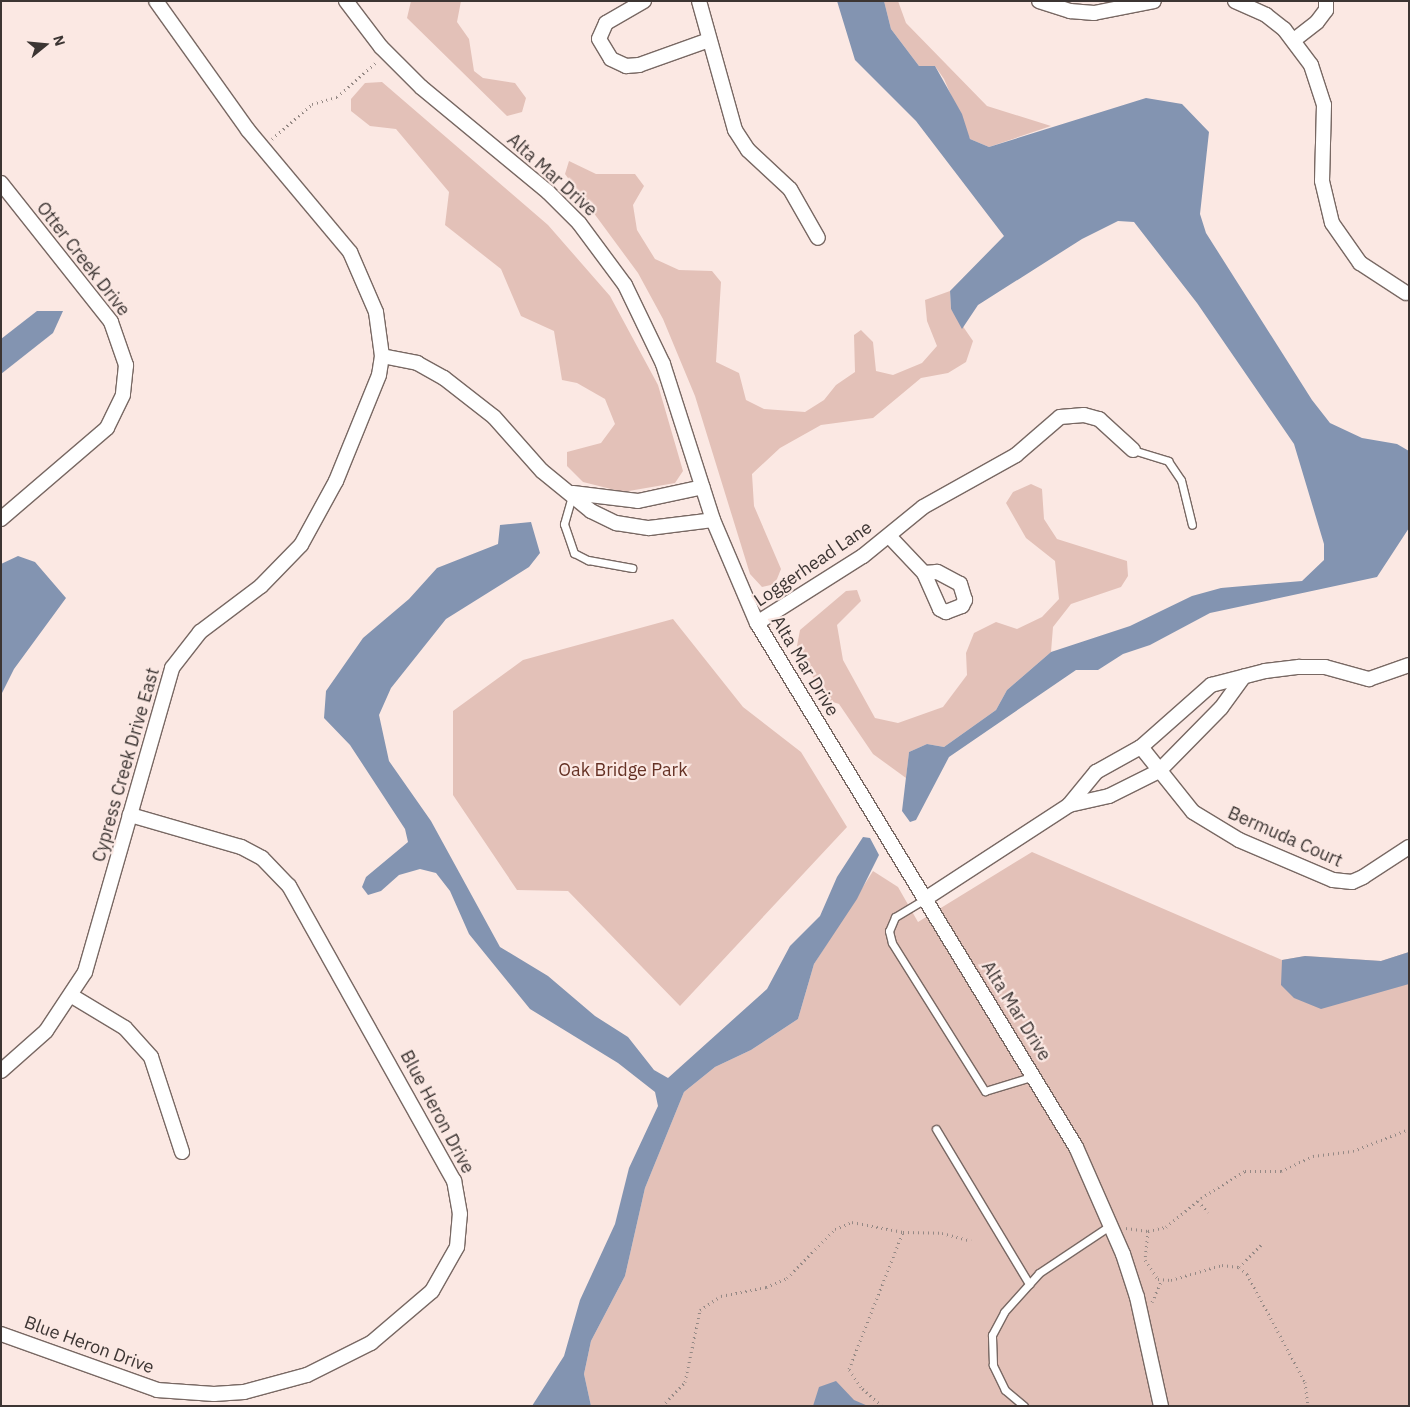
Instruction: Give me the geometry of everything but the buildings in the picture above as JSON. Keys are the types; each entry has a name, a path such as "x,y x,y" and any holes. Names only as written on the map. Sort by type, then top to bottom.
{"street":[{"name":"Cypress Creek Drive East","path":"1,1071 46,1031 72,996 96,943 172,668 200,632 261,586 301,545 336,481 379,375 382,356 376,312 350,252 316,206 263,148 156,1"},
{"path":"644,1 606,23 598,38 611,59 626,66 639,65 709,40"},
{"path":"699,1 740,140 790,189 818,238"},
{"path":"1039,1 1070,11 1094,13 1154,1"},
{"path":"1235,1 1266,15 1294,40 1312,65 1324,105 1322,181 1332,223 1360,263 1406,293"},
{"path":"1294,40 1316,22 1326,10 1326,1"},
{"name":"Alta Mar Drive","path":"352,3 387,52 420,87 548,192 600,248 624,285 663,364 714,520 757,623 1076,1147 1113,1230 1137,1297 1161,1406"},
{"name":"Otter Creek Drive","path":"1,183 111,322 126,366 123,395 108,428 1,519"},
{"path":"382,356 417,363 444,378 494,416 542,471 573,493 638,501 703,487"},
{"name":"Loggerhead Lane","path":"757,623 888,536 923,507 1016,455 1060,417 1084,415 1099,419 1133,450"},
{"path":"573,493 577,502 616,523 649,528 714,520"},
{"name":"Loggerhead Lane","path":"888,536 924,573"},
{"path":"925,900 1069,805 1096,772 1141,747 1211,685 1265,671 1324,667 1369,679 1409,665"},
{"path":"1069,805 1109,796 1159,772 1221,708 1244,676"},
{"name":"Bermuda Court","path":"1141,747 1183,804 1215,828 1333,880 1352,882 1409,847"},
{"name":"Blue Heron Drive","path":"1,1334 157,1390 205,1394 244,1392 307,1375 371,1343 427,1296 457,1248 460,1214 454,1182 289,886 262,858 241,847 130,815"},
{"path":"72,996 125,1028 151,1057 182,1152"}],"lane":[{"path":"1133,450 1168,461 1181,480 1192,525"},
{"path":"573,493 564,524 574,553 588,560 632,568"},
{"path":"925,900 895,917 889,931 892,943 985,1091 1034,1076"},
{"path":"936,1129 1029,1284"},
{"path":"1024,1406 1005,1390 993,1365 992,1335 1004,1312 1029,1284 1074,1246 1113,1230"}],"path":[{"path":"263,148 312,104 337,96 387,52"},
{"path":"1113,1230 1134,1226 1148,1231 1166,1227 1198,1200 1245,1171 1281,1171 1313,1156 1353,1151 1409,1129"},
{"path":"1198,1200 1208,1212"},
{"path":"662,1406 686,1382 700,1310 721,1296 766,1287 787,1278 834,1229 852,1222 903,1232 942,1233 971,1241"},
{"path":"1148,1231 1145,1260 1158,1279 1171,1280 1222,1264 1239,1267 1256,1287 1305,1382 1308,1406"},
{"path":"882,1406 861,1387 849,1369 903,1232"},
{"path":"1239,1267 1262,1244"}],"green space":[{"path":"411,1 461,1 457,22 469,39 474,71 483,78 515,83 526,98 522,112 507,116 407,18"},
{"path":"884,1 898,1 906,23 987,106 1051,126 989,147 970,139 944,79 935,66 919,66 891,29"},
{"path":"382,82 548,225 610,296 658,385 683,471 675,483 623,492 583,482 567,466 567,452 601,443 615,424 605,399 577,383 562,380 554,331 521,316 501,269 445,225 449,192 396,129 370,126 351,111 351,99 365,83"},
{"path":"569,161 596,174 635,174 644,186 633,205 637,230 655,259 679,270 712,271 721,282 716,362 739,373 746,400 764,409 805,412 824,400 836,385 855,372 854,335 861,330 873,342 876,371 893,375 922,363 937,346 927,321 925,300 950,291 951,309 973,341 966,362 948,373 921,378 873,418 821,425 780,448 752,474 754,506 781,569 775,584 762,587 750,574 695,396 663,319 638,273 565,174"},
{"path":"1031,484 1042,489 1044,519 1057,539 1127,561 1128,576 1121,587 1071,604 1053,627 1051,652 1007,690 996,710 944,747 927,744 909,752 906,778 873,754 839,704 824,699 797,646 800,630 846,591 857,590 861,601 837,625 843,660 875,718 898,723 943,707 967,675 966,653 974,633 996,622 1017,629 1042,617 1059,599 1055,561 1026,538 1006,503 1013,492"},
{"name":"Oak Bridge Park","path":"673,619 743,707 801,752 847,827 680,1006 568,891 517,890 453,795 453,711 523,660"},
{"path":"1032,852 1282,960 1305,956 1381,961 1409,952 1409,1406 591,1406 584,1374 591,1341 625,1276 645,1188 684,1092 715,1067 751,1050 798,1019 814,964 873,871 898,887 918,922"}],"water":[{"path":"837,1 884,1 891,29 919,66 935,66 962,114 970,139 989,147 1146,98 1182,104 1209,132 1200,214 1206,233 1312,400 1330,423 1362,438 1397,444 1409,451 1409,528 1377,577 1210,613 1150,645 1123,654 1098,670 1076,670 949,757 916,820 910,822 902,811 909,752 927,744 944,747 996,710 1007,690 1051,652 1130,626 1192,596 1221,588 1302,581 1324,560 1324,544 1294,444 1197,303 1134,222 1118,221 1082,239 978,305 962,329 951,309 950,291 1004,236 916,121 855,60"},
{"path":"37,311 63,311 53,333 1,374 1,339"},
{"path":"531,522 540,553 529,567 446,619 391,688 379,715 389,761 431,821 500,947 548,976 595,1016 628,1037 654,1070 668,1078 767,989 790,946 820,916 837,877 863,837 870,838 879,855 857,899 814,964 798,1019 751,1050 715,1067 684,1092 645,1188 625,1276 591,1341 584,1374 591,1406 532,1406 564,1356 580,1300 615,1224 629,1168 658,1106 655,1092 618,1063 530,1009 469,934 450,891 436,873 420,869 399,875 381,891 368,895 362,887 366,877 408,842 405,829 350,745 324,718 326,691 363,638 409,599 437,568 498,544 500,525"},
{"path":"18,556 35,562 66,598 14,669 1,695 1,564"},
{"path":"1409,952 1409,984 1321,1009 1294,998 1281,985 1282,960 1305,956 1381,961"},
{"path":"836,1381 854,1400 868,1406 813,1406 819,1387"}]}
